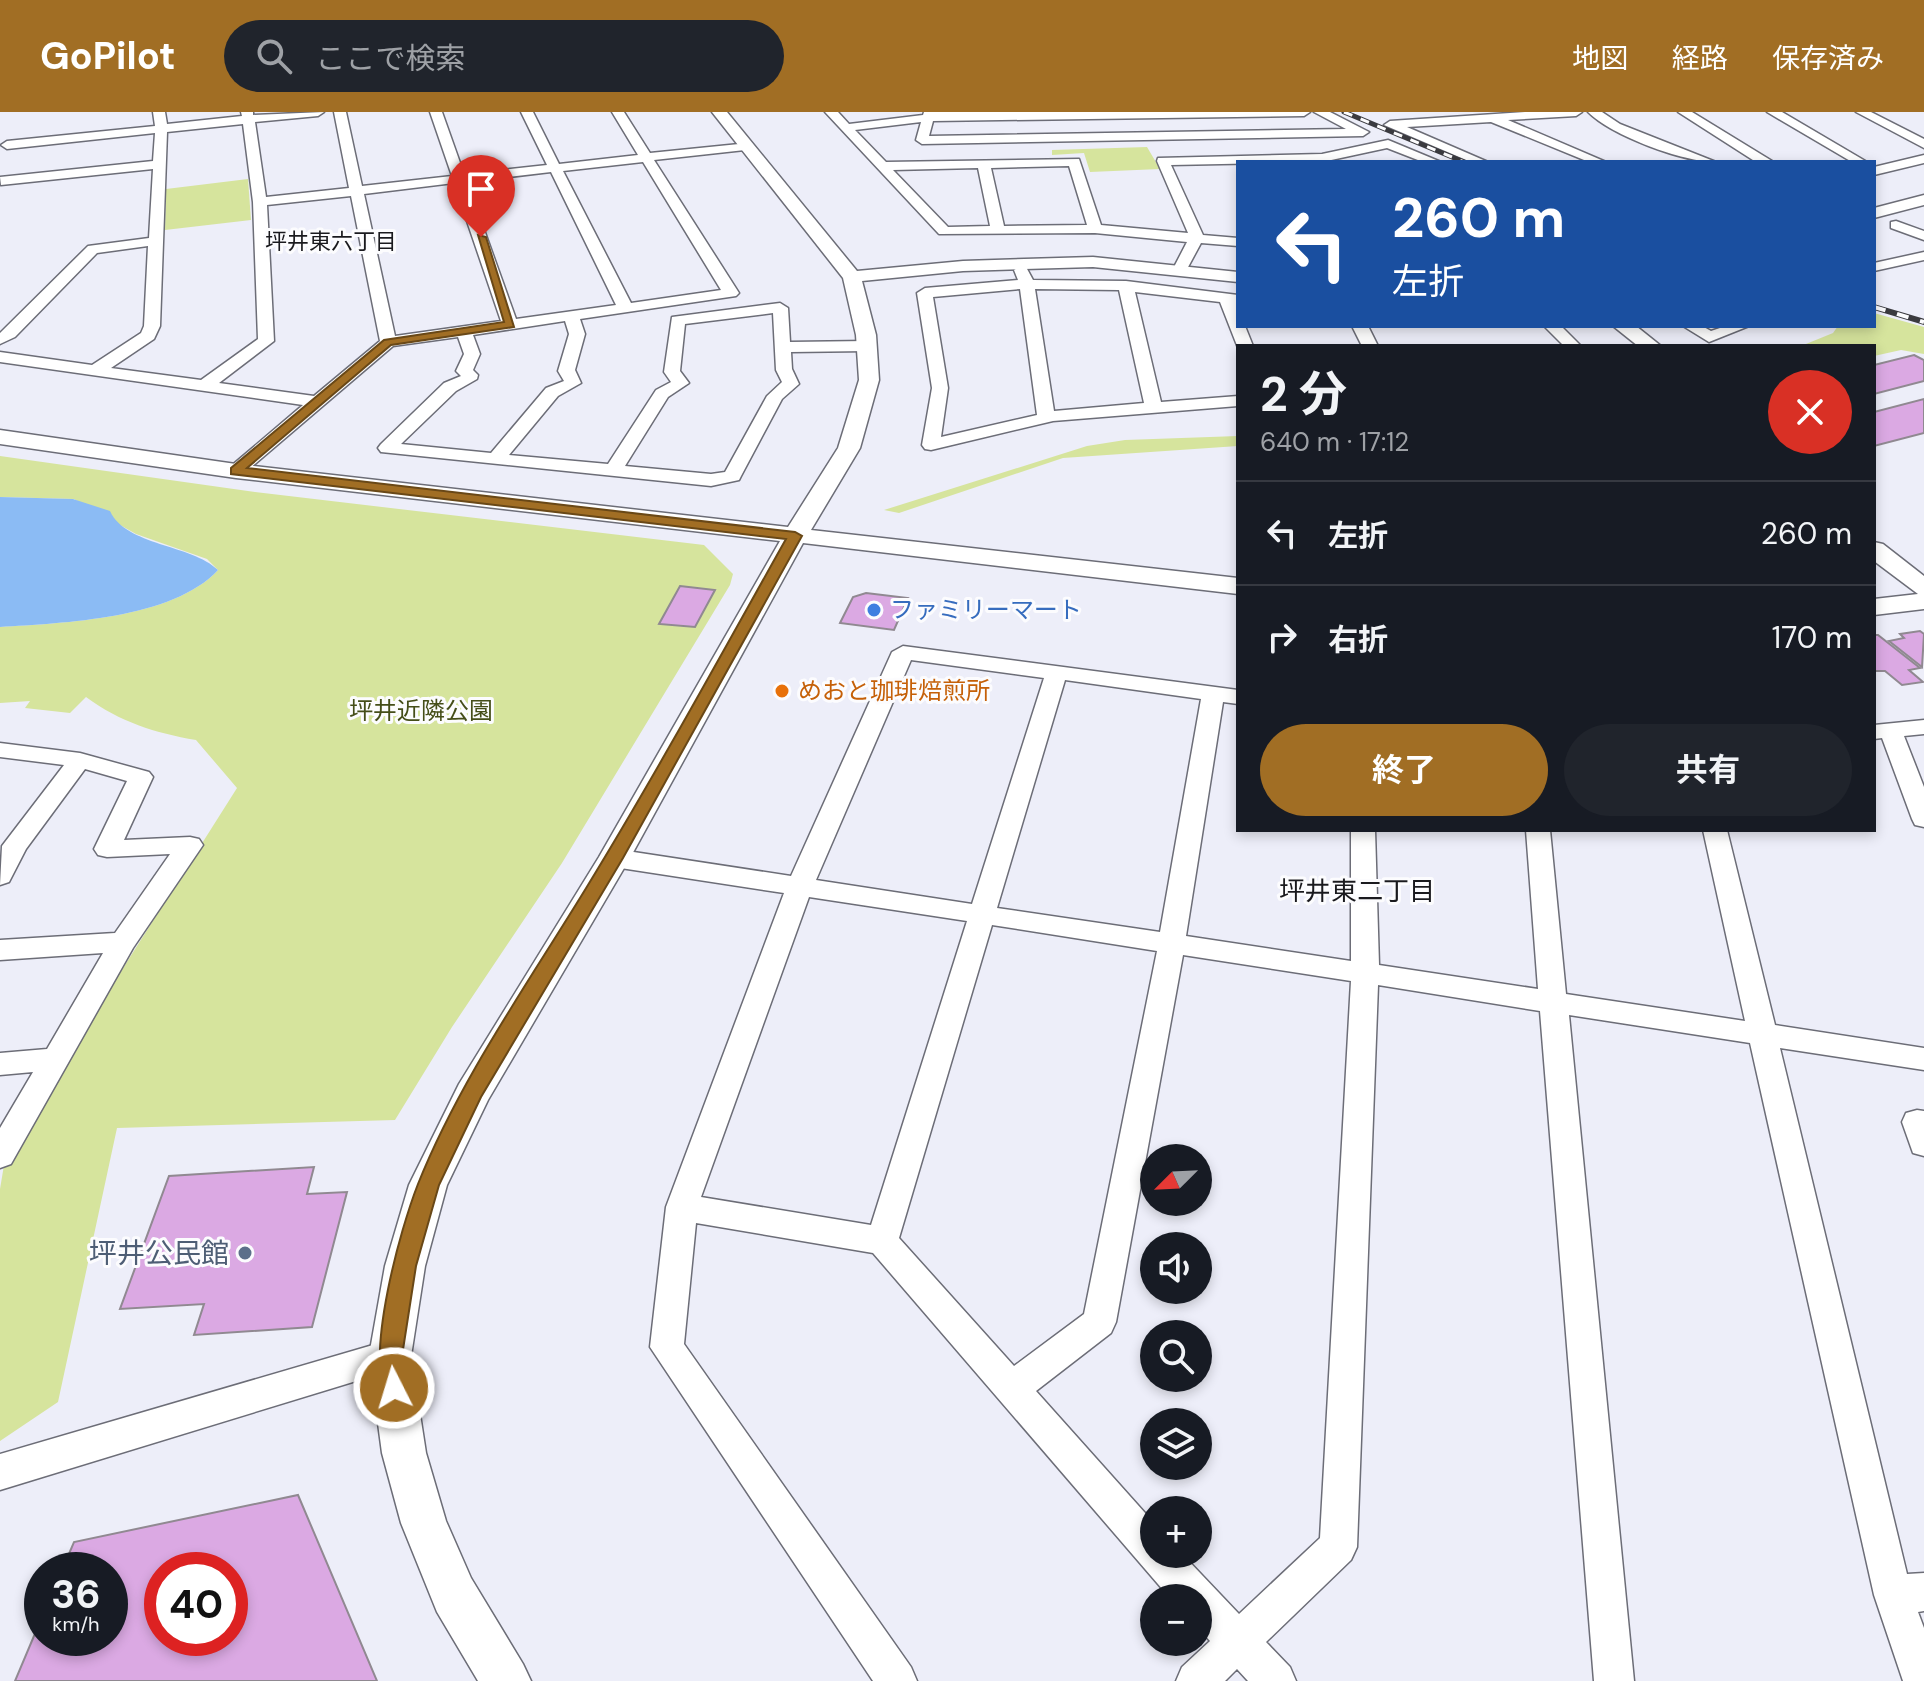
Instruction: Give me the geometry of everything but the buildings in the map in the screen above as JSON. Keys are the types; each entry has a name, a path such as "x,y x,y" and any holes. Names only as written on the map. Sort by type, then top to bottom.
{"street":[{"path":"96,370 148,336 152,326 160,164 159,112"},
{"path":"4,162 161,128 249,115 318,112"},
{"path":"340,112 388,342"},
{"path":"436,112 462,179 510,324"},
{"path":"527,112 625,307"},
{"path":"236,471 388,342 731,293 618,112"},
{"path":"506,1681 454,1595 424,1523 404,1453 390,1356 405,1266 428,1185 472,1094 614,858 795,536 849,448 869,380 867,346 852,277 719,112"},
{"path":"831,112 944,231 1095,229 1236,242"},
{"path":"846,128 929,115 1304,112"},
{"path":"929,115 922,140 1048,143 1363,132 1320,112"},
{"path":"1477,160 1390,125 1576,112"},
{"path":"1594,112 1616,127 1705,160"},
{"path":"1684,112 1764,160"},
{"path":"1773,112 1857,160"},
{"path":"1862,112 1924,144"},
{"path":"1212,113 1222,135"},
{"path":"1044,114 1048,143"},
{"path":"207,384 266,341 260,202 249,115"},
{"path":"1491,118 1595,160"},
{"path":"1327,160 1388,144 1430,160"},
{"path":"260,202 745,146"},
{"path":"1876,170 1924,159"},
{"path":"1197,237 1163,161 1236,161"},
{"path":"4,162 160,164"},
{"path":"882,166 1074,162 1095,229"},
{"path":"984,164 998,230"},
{"path":"1876,212 1924,200"},
{"path":"1896,225 1924,236"},
{"path":"1180,269 1197,237"},
{"path":"0,339 9,334 93,249 156,241"},
{"path":"1876,267 1924,256"},
{"path":"852,277 1018,263 1093,262 1236,277"},
{"path":"1018,263 1027,284 1046,418"},
{"path":"1232,300 1126,286 1027,284 925,293 940,388 931,445 1046,418 1236,401"},
{"path":"1126,286 1154,408"},
{"path":"464,331 472,354 464,371 470,375 469,379 450,387 387,448 711,480 732,476 775,396 791,384 784,370 780,308 678,320 672,372 681,383 662,394 613,470"},
{"path":"496,458 552,392 573,383 572,376 566,371 577,334 571,315"},
{"path":"1554,328 1571,344"},
{"path":"1626,328 1648,344"},
{"path":"1694,328 1709,337 1735,328"},
{"path":"783,347 867,346"},
{"path":"0,357 319,402"},
{"path":"0,437 236,471 1236,586"},
{"path":"1876,551 1924,588"},
{"path":"1876,607 1924,601"},
{"path":"897,1681 667,1347 682,1207 800,886 903,652 1226,695 1172,942 1099,1322 1010,1390"},
{"path":"882,1241 1056,674"},
{"path":"1924,727 1882,732 1924,819"},
{"path":"0,750 80,760 141,777 107,849 190,845 123,942 0,1155"},
{"path":"0,876 15,846 80,760"},
{"path":"1196,1681 1338,1547 1365,971 1363,832"},
{"path":"1538,832 1614,1681"},
{"path":"1715,832 1764,1034 1909,1594 1923,1681"},
{"path":"614,858 1924,1059"},
{"path":"0,950 123,942"},
{"path":"0,1064 57,1059"},
{"path":"1924,1123 1917,1122 1924,1144"},
{"path":"682,1207 882,1241 1140,1536"},
{"path":"0,1472 390,1356"},
{"path":"1169,1568 1183,1584"},
{"path":"1212,1616 1276,1681"}],"green space":[{"path":"1147,147 1160,169 1090,172 1084,153 1052,155 1052,150"},
{"path":"248,179 251,220 165,230 166,189"},
{"path":"1876,314 1924,327 1924,354 1901,350 1876,356 1876,344 1806,344 1833,333 1837,328 1876,328"},
{"path":"1236,436 1236,446 1063,458 899,513 884,510 1087,446 1125,440"},
{"name":"坪井近隣公園","path":"0,456 255,492 704,545 733,574 730,585 562,863 452,1027 395,1120 117,1128 58,1402 0,1441 0,1189 6,1153 237,788 196,740 138,725 86,697 70,713 25,708 30,701 0,703 0,627 85,620 146,609 198,586 218,570 207,559 136,534 74,499 0,497"}],"water":[{"path":"0,497 73,499 110,511 118,523 130,531 206,561 218,570 174,599 146,609 85,620 0,627"}],"railway":[{"path":"1344,112 1459,160"},
{"path":"1876,308 1924,322"}],"place":[{"name":"ファミリーマート","path":"874,610"},
{"name":"めおと珈琲焙煎所","path":"782,691"},
{"name":"坪井公民館","path":"245,1253"}],"district":[{"name":"坪井東六丁目","path":"331,241"},
{"name":"坪井東二丁目","path":"1357,891"}],"route":[{"path":"394,1388 390,1356 405,1266 428,1185 472,1094 614,858 795,536 236,471 388,342 510,324 481,237"}]}
